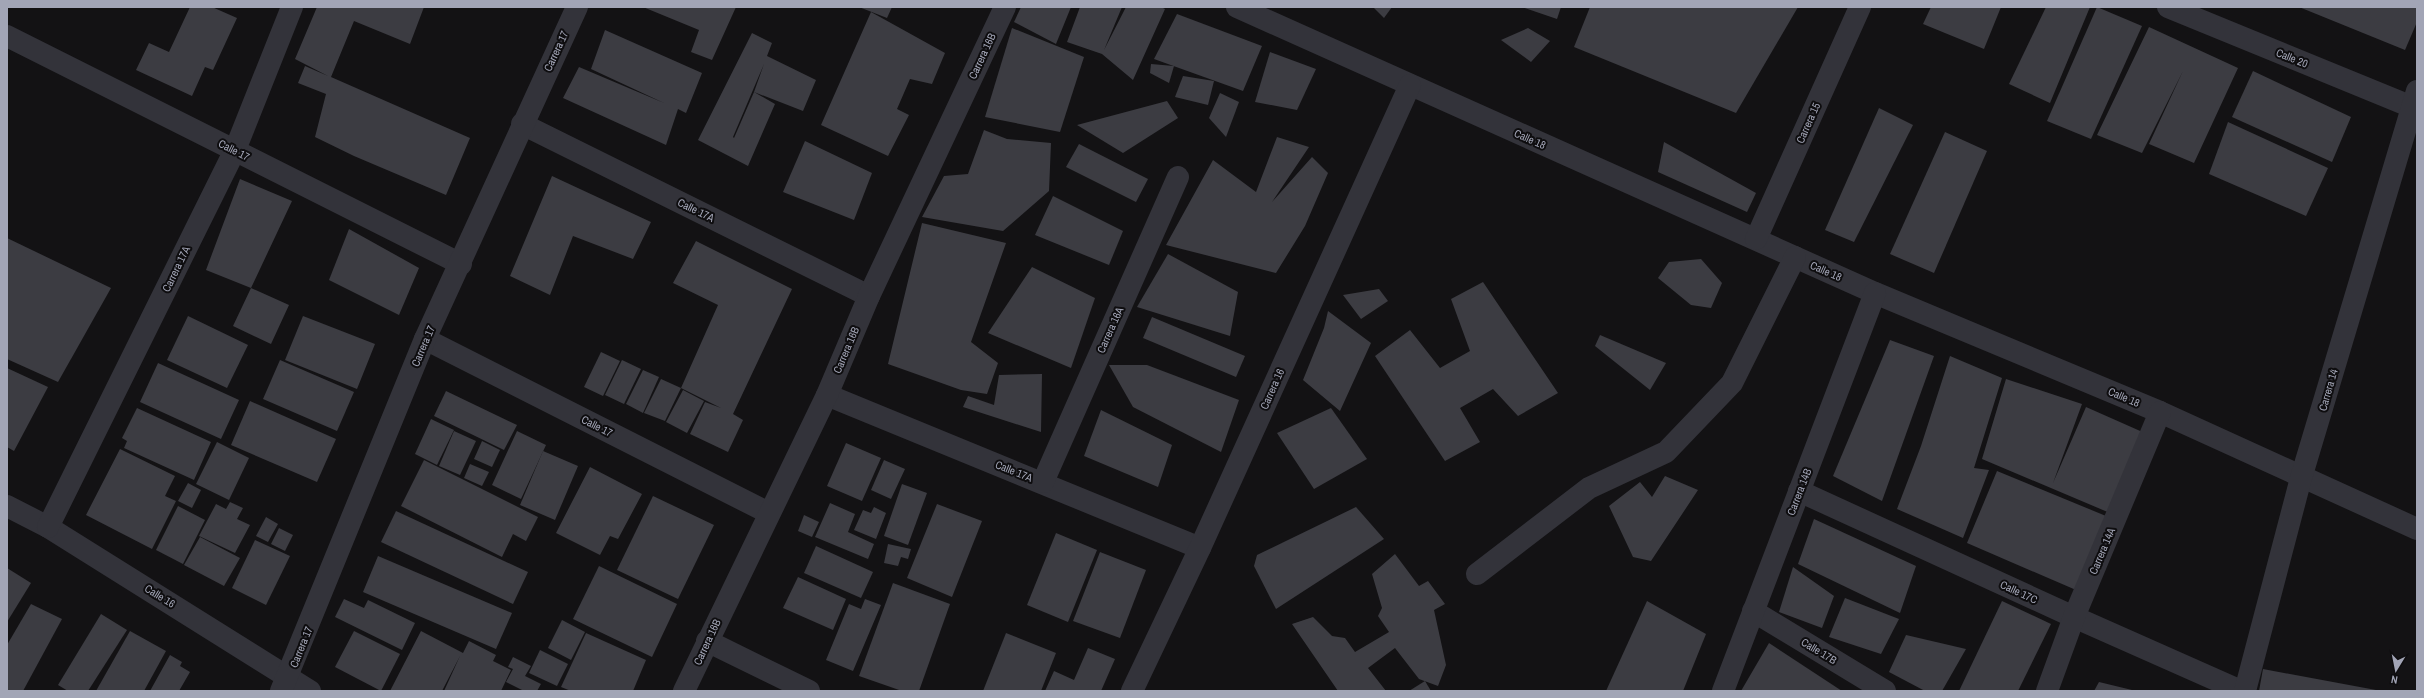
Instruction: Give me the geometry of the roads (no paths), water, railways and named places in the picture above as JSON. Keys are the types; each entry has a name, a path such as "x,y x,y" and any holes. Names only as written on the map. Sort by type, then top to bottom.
{"street":[{"name":"Carrera 17A","path":"48,527 235,150 292,7"},
{"name":"Carrera 17","path":"285,684 425,339 461,264 522,124 577,7"},
{"name":"Carrera 16B","path":"684,691 827,395 869,296 1005,7"},
{"name":"Calle 18","path":"1236,7 1875,293 2160,412 2417,530"},
{"name":"Carrera 15","path":"1756,239 1860,7"},
{"name":"Calle 20","path":"2168,7 2415,102"},
{"name":"Calle 17","path":"7,36 461,264"},
{"name":"Carrera 16","path":"1132,691 1200,548 1410,85"},
{"name":"Carrera 14","path":"2245,691 2301,478 2415,102"},
{"name":"Calle 17A","path":"522,124 869,296"},
{"name":"Carrera 16A","path":"1042,482 1178,177"},
{"path":"1477,574 1589,488 1666,452 1732,382 1795,256"},
{"name":"Carrera 14B","path":"1723,691 1875,293"},
{"name":"Calle 17","path":"425,339 769,513"},
{"name":"Calle 17A","path":"827,395 1200,548"},
{"name":"Carrera 14A","path":"2047,691 2074,618 2160,412"},
{"name":"Calle 17C","path":"1799,491 2074,618 2241,691"},
{"name":"Calle 16","path":"7,506 48,527 285,684 310,691"},
{"name":"Calle 17B","path":"1753,611 1885,691"},
{"path":"707,641 809,691"}]}
